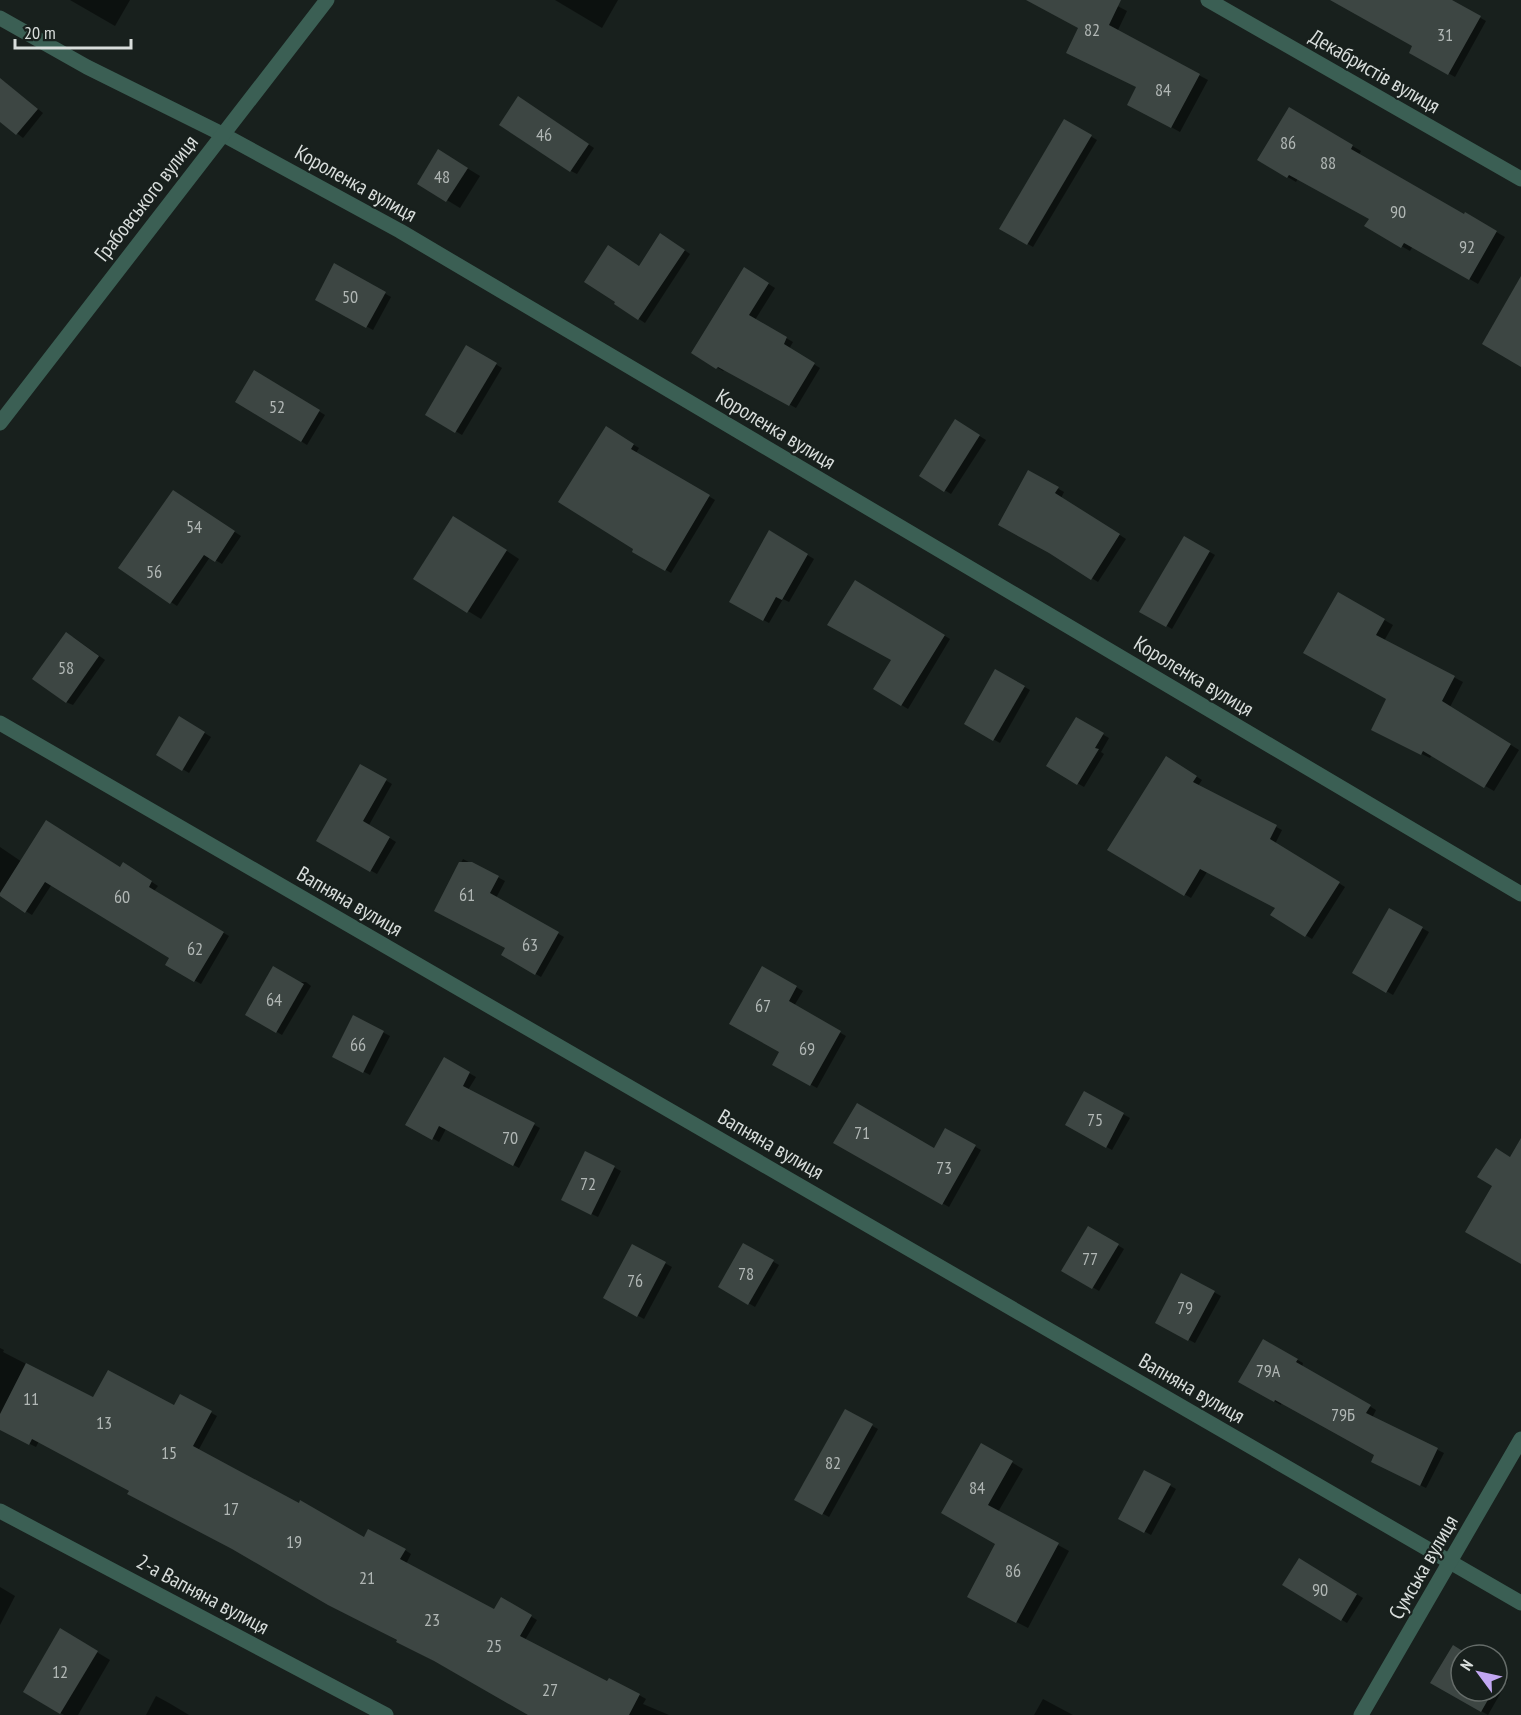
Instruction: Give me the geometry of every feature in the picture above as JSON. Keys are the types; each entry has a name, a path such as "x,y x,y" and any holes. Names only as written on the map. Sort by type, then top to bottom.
{"street":[{"name":"Грабовського вулиця","path":"0,423 327,0"},
{"name":"Декабристів вулиця","path":"1208,0 1521,179"},
{"name":"Короленка вулиця","path":"0,18 87,67 222,134 400,231 1521,894"},
{"name":"Вапняна вулиця","path":"0,723 1521,1603"},
{"name":"Сумська вулиця","path":"1360,1715 1521,1439"},
{"name":"2-а Вапняна вулиця","path":"0,1511 386,1715"}],"building":[{"path":"1026,0 1121,0 1109,25 1200,74 1171,128 1127,105 1136,87 1066,53 1078,28"},
{"path":"1330,0 1452,0 1481,16 1448,75 1409,53 1412,46"},
{"path":"0,78 38,109 16,135 0,122"},
{"path":"518,96 589,144 570,172 499,125"},
{"path":"1289,107 1353,145 1351,149 1497,231 1469,280 1404,243 1401,248 1364,226 1369,219 1289,175 1287,178 1257,160"},
{"path":"1064,119 1092,135 1027,245 999,229"},
{"path":"438,149 468,168 446,202 417,184"},
{"path":"660,233 685,250 638,320 584,282 608,245 639,266"},
{"path":"334,263 386,292 366,328 315,300"},
{"path":"744,267 769,283 749,315 787,337 784,344 815,363 789,406 718,367 716,369 691,353"},
{"path":"1521,276 1521,367 1482,344"},
{"path":"466,345 497,363 455,433 425,415"},
{"path":"254,370 320,410 301,442 235,402"},
{"path":"955,419 980,435 944,492 919,476"},
{"path":"606,426 634,444 631,449 710,495 665,571 632,552 633,549 558,502"},
{"path":"1028,470 1059,487 1055,493 1120,534 1091,580 1049,553 998,525"},
{"path":"173,490 235,531 215,562 204,555 170,604 118,568"},
{"path":"453,516 507,550 467,613 413,579"},
{"path":"769,530 808,554 782,600 776,597 763,621 729,602"},
{"path":"1184,536 1210,551 1166,627 1139,612"},
{"path":"855,580 945,635 901,706 873,689 891,660 827,625"},
{"path":"1338,592 1385,619 1376,635 1455,676 1442,701 1511,744 1484,788 1423,751 1421,755 1371,730 1386,699 1303,653"},
{"path":"66,632 99,656 66,703 32,679"},
{"path":"995,669 1025,686 993,741 964,724"},
{"path":"179,716 205,732 182,771 156,755"},
{"path":"1076,717 1104,733 1095,748 1099,749 1077,785 1046,766"},
{"path":"1166,756 1197,776 1193,782 1277,825 1270,839 1340,882 1305,937 1270,915 1275,908 1200,869 1184,896 1107,850"},
{"path":"360,764 387,779 363,821 390,837 370,872 316,841"},
{"path":"46,820 120,867 123,862 152,881 149,887 224,932 194,982 165,965 169,958 45,882 25,913 0,896"},
{"path":"459,862 472,862 499,876 490,893 559,932 535,975 501,955 505,948 434,911"},
{"path":"1389,908 1423,927 1386,993 1352,973"},
{"path":"273,966 304,984 276,1033 245,1015"},
{"path":"762,966 797,986 789,1001 841,1031 810,1086 772,1065 779,1052 729,1024"},
{"path":"353,1015 384,1031 363,1073 332,1057"},
{"path":"444,1057 470,1072 463,1086 535,1123 513,1166 439,1126 432,1140 405,1125"},
{"path":"1084,1091 1124,1113 1106,1148 1065,1125"},
{"path":"857,1103 934,1148 945,1128 976,1145 942,1205 833,1143"},
{"path":"1521,1138 1521,1264 1465,1232 1492,1186 1477,1177 1496,1148 1510,1157"},
{"path":"585,1151 615,1166 591,1215 561,1200"},
{"path":"1088,1226 1119,1244 1092,1289 1061,1271"},
{"path":"743,1243 774,1260 748,1305 718,1287"},
{"path":"632,1244 666,1262 637,1317 603,1298"},
{"path":"1181,1273 1215,1291 1188,1341 1155,1323"},
{"path":"1263,1339 1298,1359 1296,1362 1371,1405 1366,1413 1438,1448 1420,1486 1371,1462 1374,1455 1238,1382"},
{"path":"26,1363 93,1397 108,1370 174,1405 180,1394 212,1411 193,1446 299,1503 300,1500 364,1537 368,1529 406,1549 400,1559 494,1609 501,1597 532,1615 520,1636 607,1681 609,1678 640,1694 629,1715 528,1715 396,1642 397,1640 328,1605 232,1549 127,1494 129,1491 32,1439 29,1445 0,1430 0,1414"},
{"path":"845,1409 873,1424 822,1515 794,1500"},
{"path":"981,1443 1013,1461 988,1505 1059,1543 1016,1623 967,1597 995,1544 941,1513"},
{"path":"1144,1470 1171,1484 1144,1533 1118,1519"},
{"path":"1299,1558 1357,1594 1341,1621 1282,1585"},
{"path":"60,1628 98,1651 60,1714 23,1692"},
{"path":"1449,1652 1449,1694 1430,1683"},
{"path":"1465,1703 1486,1703 1481,1712"}]}
